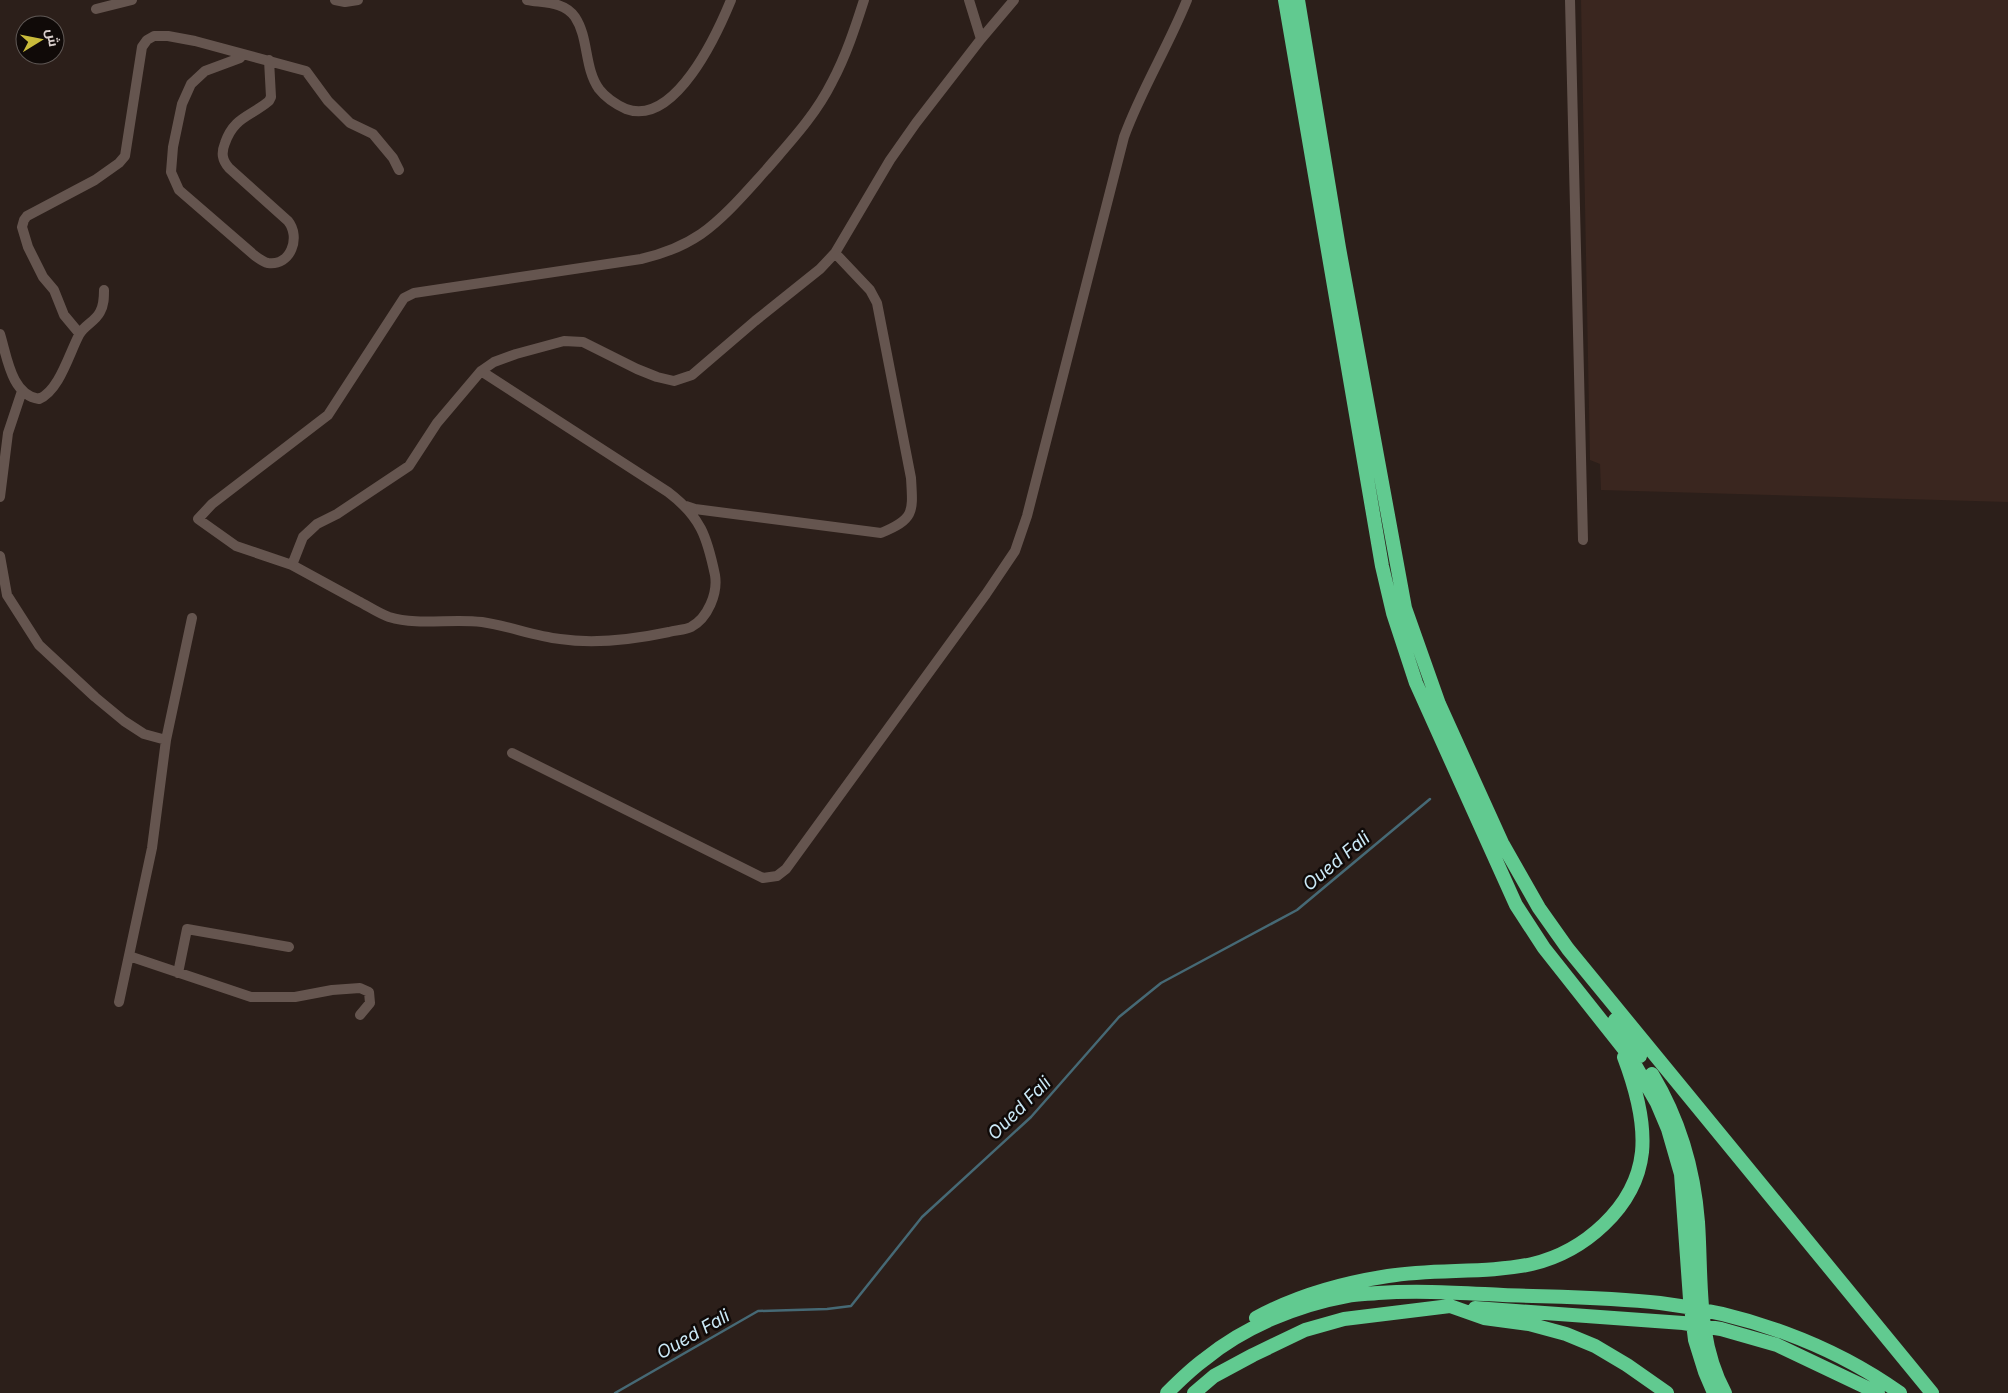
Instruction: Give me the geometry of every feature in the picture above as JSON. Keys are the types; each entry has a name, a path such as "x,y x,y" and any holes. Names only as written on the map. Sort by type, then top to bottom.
{"highway":[{"path":"1285,0 1382,566 1403,646 1416,683 1516,905 1544,948 1631,1058 1648,1085 1668,1129 1677,1157 1683,1192 1690,1299 1695,1340 1714,1393"},
{"path":"1298,0 1339,248 1405,608 1439,704 1502,843 1552,928 1568,949 1932,1393"},
{"path":"1520,875 1523,889 1533,909 1644,1062 1671,1110 1686,1153 1693,1183 1698,1221 1705,1339 1712,1364 1725,1393"},
{"path":"1215,1352 1233,1333 1245,1324 1279,1306 1346,1283 1408,1273 1508,1268 1530,1264 1548,1260 1589,1238 1615,1212 1626,1196 1637,1174 1642,1152 1639,1106 1618,1042"},
{"path":"1167,1393 1205,1358 1251,1330 1296,1310 1348,1296 1395,1292 1445,1291 1638,1301 1721,1314 1766,1327 1815,1345 1875,1377 1900,1393"},
{"path":"1450,1306 1484,1318 1529,1324 1566,1334 1595,1346 1627,1365 1667,1393"},
{"path":"1194,1393 1214,1376 1305,1330 1344,1319 1450,1306 1683,1323 1721,1329 1777,1345 1878,1393"}],"street":[{"path":"96,9 132,0"},
{"path":"335,0 345,2 358,0"},
{"path":"526,0 561,5 568,10 575,17 598,87 615,103 630,110 640,111 660,104 687,80 702,60 712,42 731,0"},
{"path":"686,506 703,530 711,556 716,584 708,608 702,619 690,627 627,640 560,639 484,622 402,620 387,616 292,566 236,546 198,519 212,504 328,415 404,298 414,293 641,259 666,253 701,234 749,189 812,117 836,74 850,43 864,0"},
{"path":"969,0 981,39"},
{"path":"292,566 303,537 317,524 337,514 409,466 437,423 481,371 494,362 516,354 564,342 583,342 657,377 674,381 692,375 755,321 820,270 835,253 900,145 981,39 1014,0"},
{"path":"512,753 763,878 777,876 786,869 977,607 1015,551 1027,516 1124,137 1132,116 1187,0"},
{"path":"1570,0 1583,540"},
{"path":"79,334 64,316 54,290 43,277 28,247 22,227 24,220 28,216 106,173 125,156 142,47 147,40 154,36 168,36 269,60 306,71 328,101 350,123 373,134 393,158 399,170"},
{"path":"244,54 240,58 205,72 191,84 182,104 173,147 172,172 179,190 254,255 268,263 279,261 290,253 294,245 294,230 288,221 229,168 224,162 222,155 228,134 234,124 269,101 271,97 269,60"},
{"path":"481,371 686,506 694,509 881,533 902,524 913,507 911,478 876,302 870,290 835,253"},
{"path":"0,334 14,379 22,391 38,400 48,394 56,383 79,334 100,314 103,306 104,290"},
{"path":"0,497 8,432 22,391"},
{"path":"0,556 7,595 39,645 124,721 144,734 166,740"},
{"path":"119,1002 152,848 166,740 192,618"},
{"path":"178,973 187,928 289,947"},
{"path":"129,956 251,997 295,997 332,990 360,988 369,992 370,1003 360,1015"}],"shaded area":[{"path":"1581,0 2008,0 2008,502 1601,490 1600,464 1590,460"}],"waterway":[{"name":"Oued Fali","path":"615,1393 758,1311 827,1309 851,1306 922,1217 1031,1117 1119,1017 1161,983 1297,910 1430,799"}]}
